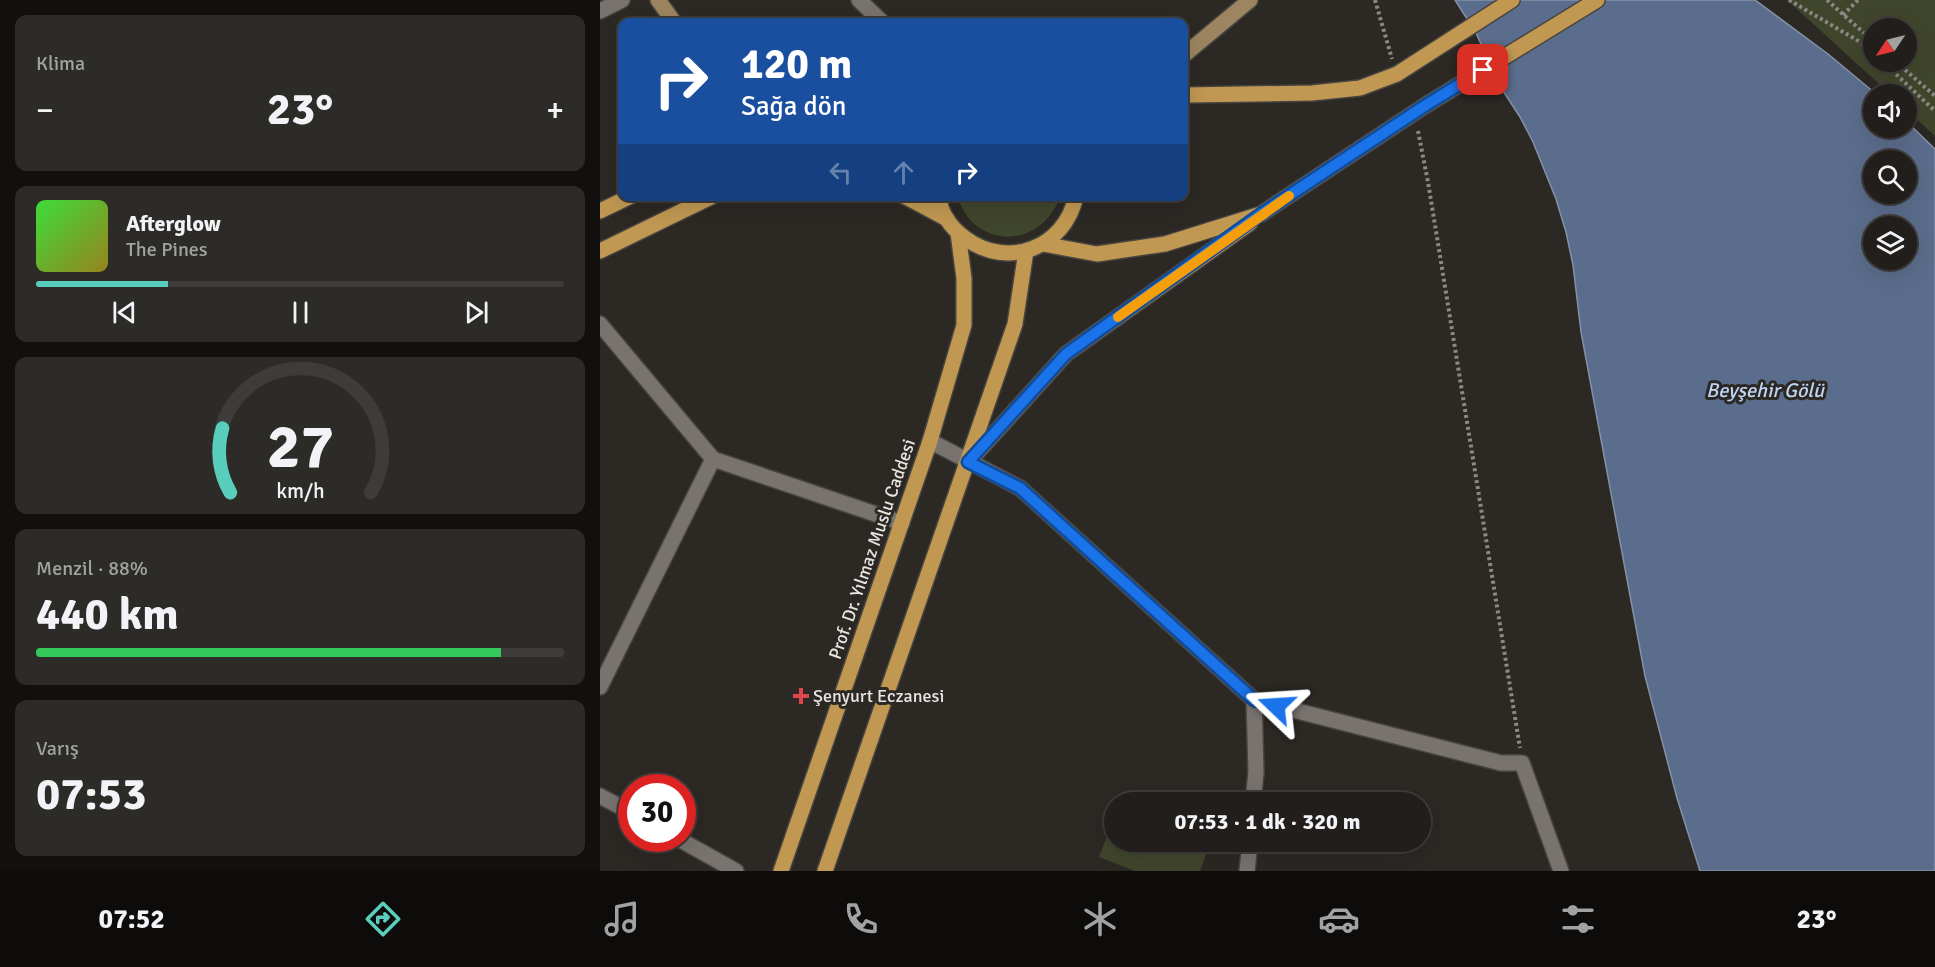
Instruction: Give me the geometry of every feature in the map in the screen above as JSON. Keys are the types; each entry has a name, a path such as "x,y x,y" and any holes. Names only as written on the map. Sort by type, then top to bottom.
{"main road":[{"path":"1188,95 1312,93 1360,88 1397,74 1512,0"},
{"path":"968,462 1066,354 1261,214 1426,105 1597,0"},
{"path":"600,211 621,201"},
{"path":"600,251 703,201"},
{"path":"913,201 947,219"},
{"path":"940,201 947,219 958,233 973,244 990,251 1008,254 1026,251 1043,244 1061,230 1075,201"},
{"path":"1043,244 1097,254 1165,244 1261,214"},
{"name":"Prof. Dr. Yılmaz Muslu Caddesi","path":"781,871 930,441 964,325 964,278 958,233"},
{"path":"825,871 1014,324 1026,251"}],"street":[{"path":"600,11 622,0"},
{"path":"658,0 671,18"},
{"path":"859,0 878,18"},
{"path":"1188,52 1250,0"},
{"path":"600,324 713,459 902,523"},
{"path":"930,441 1020,488 1254,700 1501,764 1522,763 1561,871"},
{"path":"600,687 713,459"},
{"path":"1254,700 1256,771 1254,792"},
{"path":"600,796 618,806"},
{"path":"696,848 736,871"},
{"path":"1247,871 1249,852"}],"path":[{"path":"1789,0 1863,44"},
{"path":"1827,0 1863,32"},
{"path":"1843,15 1858,0"},
{"path":"1894,72 1935,111"},
{"path":"1907,72 1935,96"},
{"path":"1419,134 1509,670 1522,763"}],"green space":[{"path":"1787,0 1935,0 1935,136 1917,119 1917,84 1879,84 1866,72 1917,72 1917,18 1863,18 1863,69"},
{"path":"959,201 1058,201 1047,219 1027,233 1015,236 990,233 974,224"},
{"path":"1104,844 1104,852 1207,852 1200,871 1135,871 1099,857"}],"water":[{"name":"Beyşehir Gölü","path":"1455,0 1755,0 1864,84 1863,138 1917,138 1917,132 1935,149 1935,871 1700,871 1677,798 1645,676 1581,332 1573,265 1566,232 1556,199 1533,142 1501,88 1476,33"}],"slow traffic":[{"path":"1118,317 1289,196"}],"place":[{"name":"Şenyurt Eczanesi","path":"801,696"}],"route":[{"path":"1276,706 1254,700 1020,488 968,462 1066,354 1261,214 1483,70"}]}
